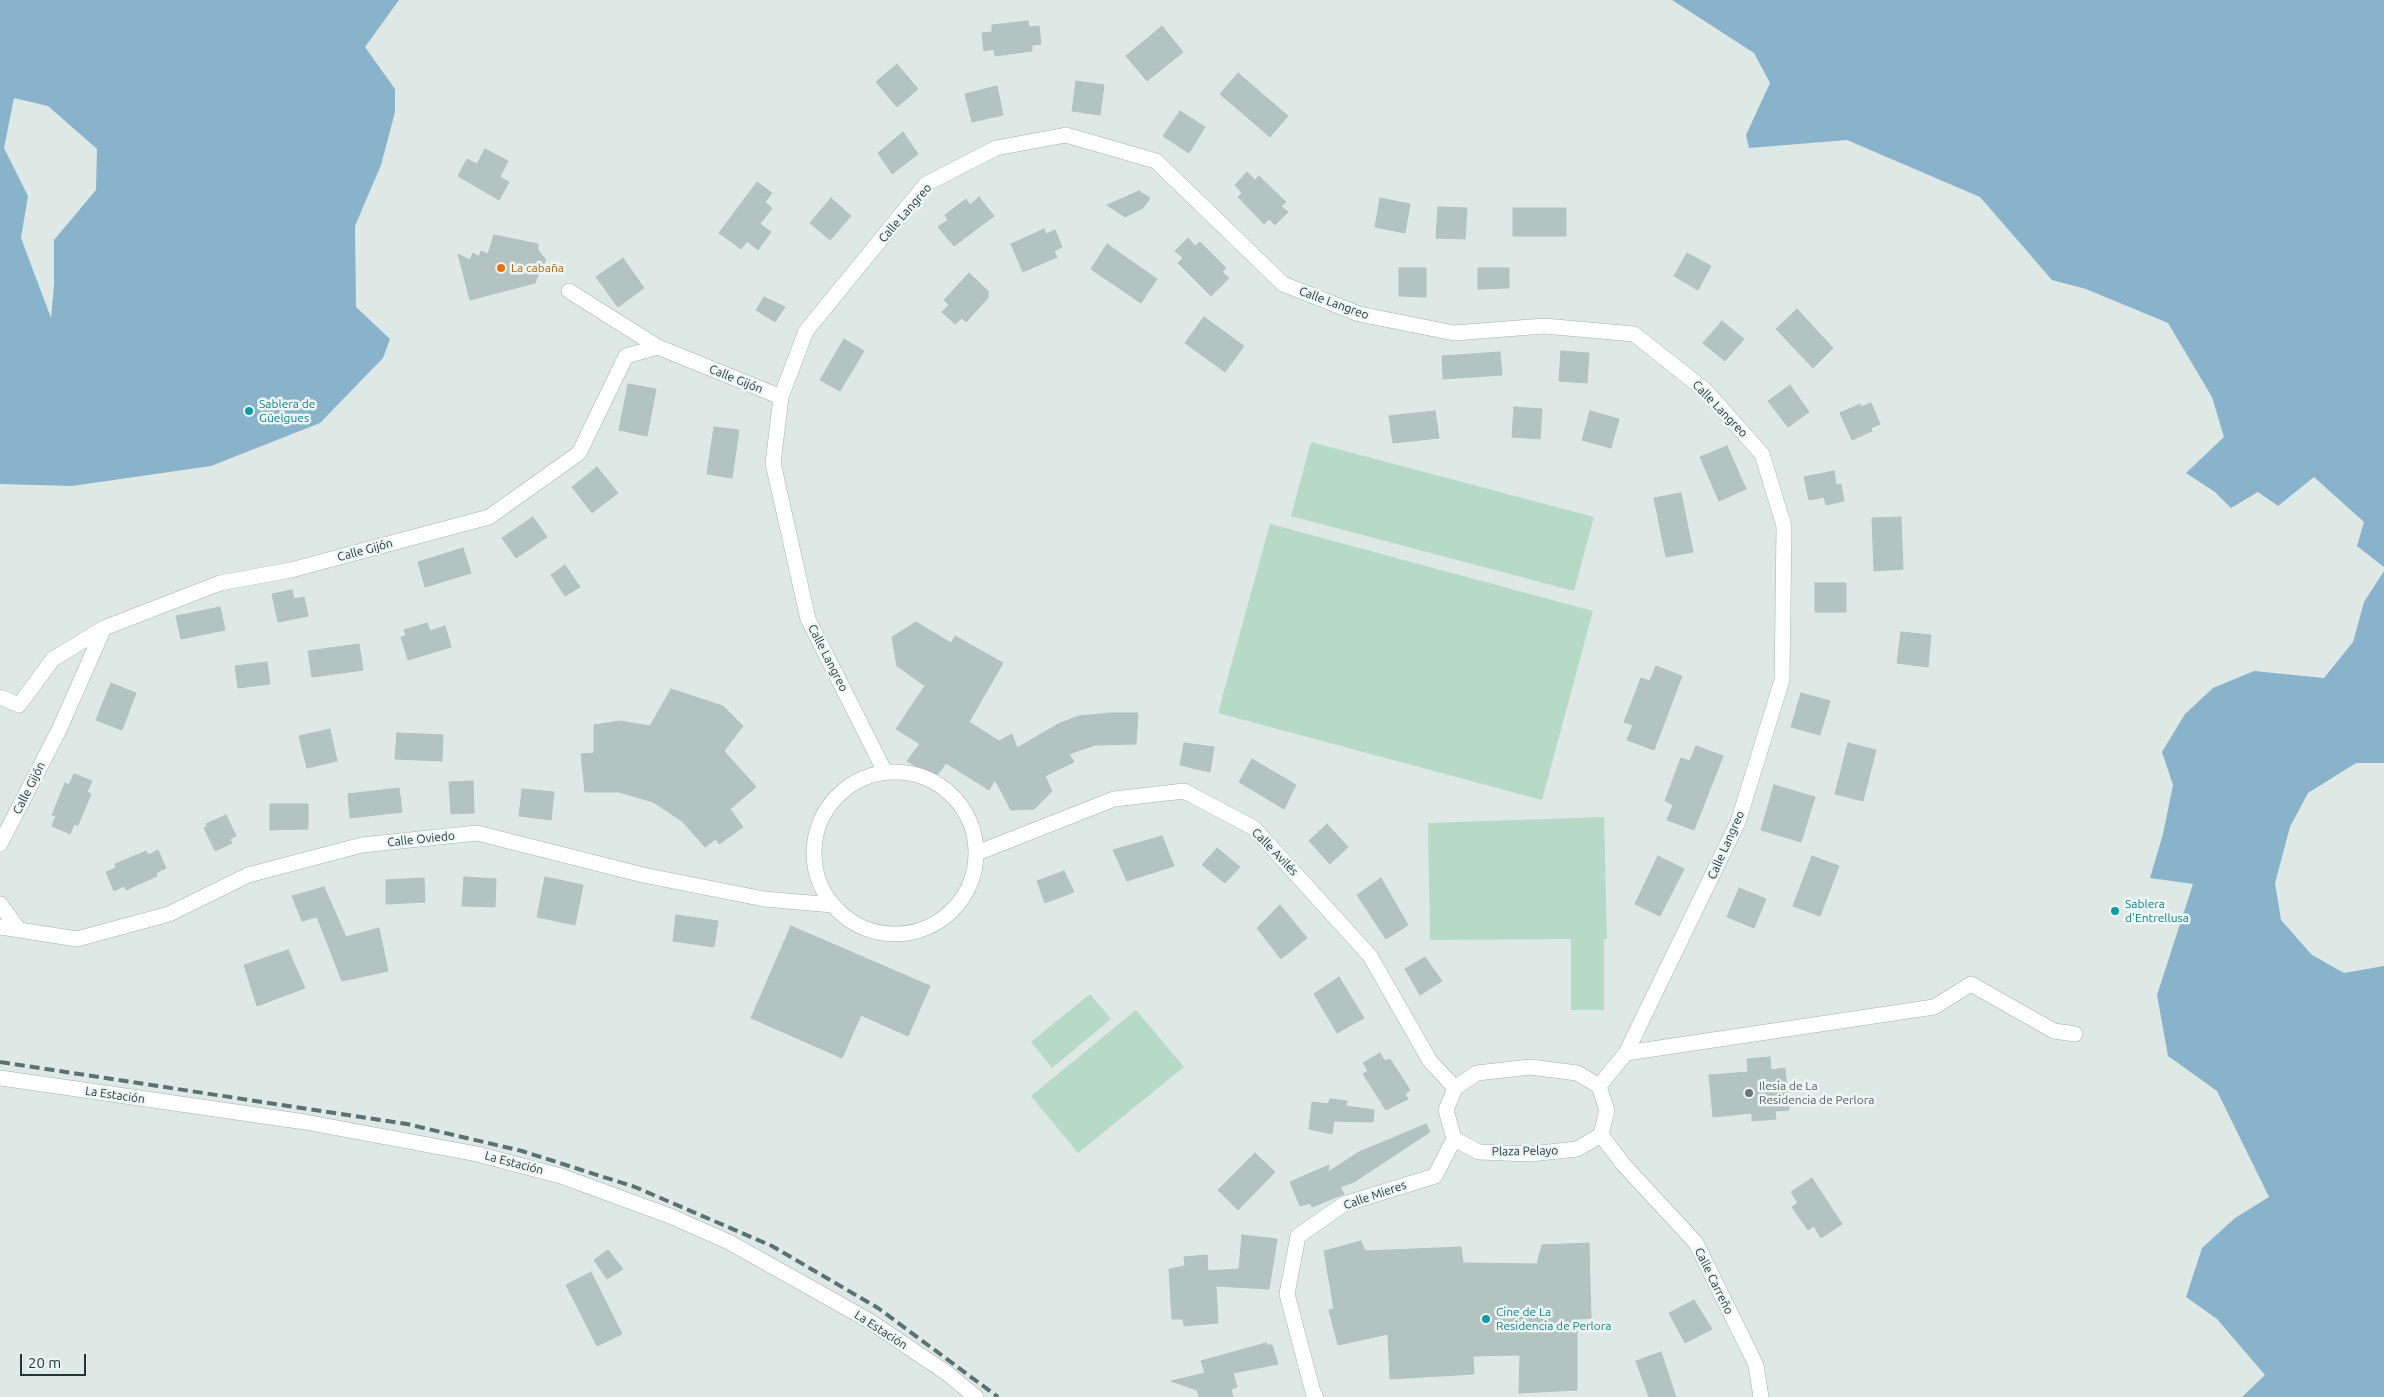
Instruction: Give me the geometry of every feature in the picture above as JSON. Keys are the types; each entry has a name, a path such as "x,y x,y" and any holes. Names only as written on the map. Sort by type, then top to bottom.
{"street":[{"name":"Calle Langreo","path":"884,770 808,619 773,463 781,397 806,331 926,184 996,148 1066,136 1156,162 1283,284 1359,314 1454,333 1544,326 1634,334 1706,391 1762,454 1784,526 1782,680 1738,822 1626,1053 1599,1086"},
{"path":"569,291 658,347"},
{"name":"Calle Gijón","path":"0,844 59,730 104,628 220,582 291,570 488,517 579,453 626,356 658,347 781,397"},
{"path":"0,697 19,705 53,659 104,628"},
{"path":"884,770 910,773 936,783 958,801 972,825 977,853 972,880 960,902 943,919 921,930 897,934 873,931 851,921 833,905 820,884 814,861 816,836 824,814 839,794 858,780 884,770"},
{"name":"Calle Avilés","path":"977,853 1114,799 1184,791 1254,828 1370,956 1430,1061 1454,1088"},
{"name":"Calle Oviedo","path":"0,927 77,939 169,914 248,874 362,845 477,833 642,875 764,899 833,905"},
{"path":"0,904 19,930"},
{"path":"1626,1053 1934,1007 1971,984 2054,1031 2075,1034"},
{"path":"1454,1139 1446,1110 1454,1088 1477,1073 1530,1067 1577,1073 1599,1086 1607,1110 1601,1135"},
{"name":"La Estación","path":"0,1078 305,1122 477,1154 561,1176 670,1216 729,1242 868,1320 948,1374 976,1397"},
{"name":"Plaza Pelayo","path":"1454,1139 1479,1152 1530,1154 1577,1149 1601,1135"},
{"name":"Calle Carreño","path":"1601,1135 1623,1164 1696,1243 1756,1365 1761,1397"},
{"name":"Calle Mieres","path":"1316,1397 1313,1392 1287,1294 1298,1236 1344,1204 1435,1176 1454,1139"}],"green space":[{"path":"1311,442 1594,517 1574,591 1291,516"},
{"path":"1270,524 1593,611 1542,800 1218,713"},
{"path":"1604,817 1607,939 1604,939 1604,1010 1571,1010 1571,939 1430,940 1428,823"},
{"path":"1090,994 1111,1019 1052,1068 1031,1042"},
{"path":"1136,1010 1184,1067 1078,1153 1031,1096"}],"water":[{"path":"0,0 399,0 365,47 395,89 395,112 381,165 355,226 356,307 390,339 383,358 320,423 211,466 72,486 0,484","holes":["14,98 48,106 97,149 96,190 54,240 54,285 51,318 21,238 28,196 4,148"]},
{"path":"1672,0 2384,0 2384,567 2357,546 2364,522 2314,477 2278,506 2258,492 2231,508 2215,492 2186,473 2224,437 2212,397 2168,323 2086,289 2052,280 1980,197 1847,140 1749,148 1746,135 1770,83 1754,53"},
{"path":"2384,571 2384,763 2356,763 2308,793 2290,827 2275,883 2281,920 2312,955 2344,973 2384,966 2384,1397 2242,1397 2265,1375 2217,1319 2186,1297 2202,1248 2235,1218 2269,1197 2217,1091 2168,1056 2157,995 2193,884 2150,878 2163,834 2173,785 2162,752 2185,714 2213,688 2254,671 2324,678 2353,642 2364,602"}],"building":[{"path":"1028,21 1029,27 1039,26 1041,44 1032,45 1032,51 995,56 994,49 984,51 982,33 992,32 992,25"},
{"path":"1162,26 1183,52 1147,81 1126,56"},
{"path":"897,64 918,89 897,107 876,82"},
{"path":"1238,73 1288,116 1270,137 1220,94"},
{"path":"1076,81 1104,85 1100,115 1072,111"},
{"path":"997,86 1003,115 972,122 965,94"},
{"path":"1180,111 1205,127 1189,153 1163,136"},
{"path":"903,132 918,154 892,174 878,153"},
{"path":"485,149 508,161 500,177 509,182 499,200 458,176 467,159 477,164"},
{"path":"1247,172 1255,180 1259,176 1286,202 1281,206 1288,212 1275,225 1269,219 1264,224 1238,197 1242,193 1235,185"},
{"path":"757,182 772,193 765,202 772,208 760,224 771,232 758,250 747,241 741,249 719,233"},
{"path":"1139,191 1150,198 1143,208 1125,217 1107,205"},
{"path":"979,197 994,216 954,246 938,227 948,220 945,215 966,199 970,205"},
{"path":"831,198 851,216 830,240 810,223"},
{"path":"1380,198 1410,204 1405,233 1375,227"},
{"path":"1438,207 1467,208 1465,239 1436,238"},
{"path":"1513,208 1566,208 1566,236 1513,236"},
{"path":"1044,229 1046,234 1055,230 1062,247 1054,251 1057,257 1023,272 1011,244"},
{"name":"La cabaña","path":"494,235 538,244 538,250 546,260 535,283 470,300 458,254 470,260 473,253 479,257 481,251 488,254"},
{"path":"1188,238 1195,246 1200,242 1226,268 1222,272 1229,278 1211,296 1178,263 1183,258 1175,251"},
{"path":"1107,244 1157,279 1141,303 1091,269"},
{"path":"1687,253 1711,266 1698,290 1674,276"},
{"path":"623,258 644,288 618,307 596,277"},
{"path":"1399,268 1426,268 1426,297 1399,296"},
{"path":"1478,268 1509,268 1509,288 1478,289"},
{"path":"969,273 988,291 988,298 966,322 962,318 955,324 942,312 949,305 944,300"},
{"path":"764,297 785,307 775,322 756,310"},
{"path":"1797,309 1833,348 1813,368 1776,329"},
{"path":"1204,317 1244,346 1225,372 1185,343"},
{"path":"1722,321 1744,339 1725,361 1703,343"},
{"path":"844,339 864,351 840,391 820,380"},
{"path":"1561,351 1589,353 1587,383 1559,381"},
{"path":"1500,352 1502,375 1443,379 1442,356"},
{"path":"628,384 656,389 647,436 619,430"},
{"path":"1790,385 1809,412 1788,427 1768,401"},
{"path":"1871,403 1880,424 1871,428 1872,431 1852,440 1840,413 1860,404 1861,407"},
{"path":"1514,407 1542,409 1540,439 1512,437"},
{"path":"1435,411 1439,438 1393,443 1389,416"},
{"path":"1590,411 1619,419 1611,448 1582,440"},
{"path":"714,427 739,430 732,478 707,474"},
{"path":"1727,446 1746,489 1719,501 1700,457"},
{"path":"597,467 618,493 592,513 572,487"},
{"path":"1834,471 1836,485 1841,484 1844,501 1826,505 1824,497 1809,500 1804,477"},
{"path":"1681,493 1693,552 1666,557 1654,498"},
{"path":"533,517 547,537 516,558 502,538"},
{"path":"1901,517 1903,569 1874,571 1872,518"},
{"path":"463,548 471,573 425,587 418,562"},
{"path":"565,565 580,587 565,596 551,575"},
{"path":"1815,583 1846,583 1846,612 1815,612"},
{"path":"292,590 294,599 304,597 308,616 278,622 272,594"},
{"path":"220,607 225,630 181,639 176,616"},
{"path":"916,622 951,643 955,636 1003,663 969,722 999,741 1012,734 1017,748 1058,724 1079,716 1138,713 1136,744 1095,745 1069,754 1074,762 1045,776 1052,791 1034,809 1011,810 995,780 989,790 946,763 935,778 907,761 920,744 896,729 925,686 897,666 892,637"},
{"path":"427,623 430,631 445,626 451,647 408,660 401,637 406,636 404,630"},
{"path":"1901,632 1931,635 1928,667 1897,663"},
{"path":"359,644 363,670 312,677 308,651"},
{"path":"267,662 270,684 238,688 235,666"},
{"path":"1656,666 1682,676 1654,750 1627,740 1633,725 1624,722 1641,678 1650,681"},
{"path":"111,683 136,693 122,730 96,720"},
{"path":"671,689 723,706 743,726 724,751 756,787 730,809 743,827 719,844 716,839 705,847 682,821 653,802 619,792 585,792 581,754 594,753 594,725 620,721 650,726"},
{"path":"1801,693 1830,701 1820,735 1791,727"},
{"path":"330,729 337,761 307,768 299,736"},
{"path":"397,733 443,735 442,761 395,759"},
{"path":"1184,743 1214,747 1210,772 1180,765"},
{"path":"1848,743 1876,750 1863,801 1835,794"},
{"path":"1696,746 1723,756 1694,830 1667,820 1673,805 1665,801 1681,758 1690,761"},
{"path":"1252,759 1296,785 1284,809 1239,782"},
{"path":"74,774 92,781 87,792 91,794 78,825 74,824 70,834 52,826 56,816 52,815 65,783 69,785"},
{"path":"473,781 474,813 451,814 449,782"},
{"path":"1774,785 1815,797 1801,842 1761,830"},
{"path":"399,788 402,812 350,818 348,794"},
{"path":"522,789 554,792 551,820 519,816"},
{"path":"270,804 308,804 308,829 270,830"},
{"path":"226,815 236,836 230,839 232,843 215,851 204,828 207,827 206,824"},
{"path":"1327,824 1348,847 1330,864 1309,841"},
{"path":"1162,836 1174,866 1127,881 1113,850"},
{"path":"1217,848 1240,867 1225,883 1202,865"},
{"path":"158,850 166,868 156,873 157,876 126,890 124,886 114,891 106,872 116,868 115,864 146,851 148,855"},
{"path":"1658,856 1684,869 1660,916 1635,904"},
{"path":"1812,856 1839,866 1820,916 1793,906"},
{"path":"1064,871 1074,892 1045,903 1037,881"},
{"path":"464,877 496,879 495,907 462,906"},
{"path":"545,877 583,885 575,925 537,917"},
{"path":"424,878 425,902 386,904 386,880"},
{"path":"1381,878 1408,925 1386,939 1357,895"},
{"path":"324,887 346,937 379,928 388,971 342,981 317,917 302,921 292,896"},
{"path":"1739,888 1766,899 1754,928 1727,917"},
{"path":"1280,905 1307,938 1281,959 1257,928"},
{"path":"676,915 718,921 714,947 673,941"},
{"path":"791,926 930,986 908,1036 861,1015 842,1058 751,1018"},
{"path":"288,950 305,988 257,1006 244,965"},
{"path":"1425,957 1442,981 1420,995 1405,969"},
{"path":"1339,977 1364,1018 1337,1033 1314,994"},
{"path":"1380,1053 1385,1061 1390,1059 1410,1090 1405,1094 1408,1099 1386,1110 1363,1074 1368,1071 1363,1063"},
{"name":"Ilesia de La Residencia de Perlora","path":"1770,1057 1771,1070 1785,1068 1789,1110 1775,1111 1776,1119 1752,1121 1752,1113 1713,1117 1709,1075 1748,1072 1747,1059"},
{"path":"1330,1099 1347,1101 1346,1106 1374,1110 1373,1122 1334,1121 1332,1134 1309,1129 1312,1102 1328,1104"},
{"path":"1426,1124 1430,1132 1354,1182 1340,1187 1344,1194 1312,1207 1310,1203 1300,1206 1290,1182 1329,1165 1328,1172 1359,1152"},
{"path":"1255,1153 1275,1172 1238,1210 1218,1190"},
{"path":"1812,1178 1842,1224 1821,1238 1814,1226 1808,1230 1792,1207 1798,1203 1791,1192"},
{"path":"1242,1235 1277,1239 1269,1289 1216,1286 1218,1323 1184,1326 1183,1319 1172,1319 1169,1269 1185,1266 1184,1257 1207,1255 1208,1271 1239,1269"},
{"name":"Cine de La Residencia de Perlora","path":"1361,1241 1365,1251 1461,1247 1463,1263 1537,1264 1542,1245 1589,1243 1591,1318 1577,1319 1577,1390 1519,1393 1520,1355 1473,1356 1474,1374 1390,1379 1388,1334 1338,1345 1329,1310 1334,1309 1324,1251"},
{"path":"608,1250 623,1269 607,1279 594,1260"},
{"path":"591,1272 622,1334 597,1346 566,1285"},
{"path":"1694,1300 1712,1329 1685,1343 1669,1313"},
{"path":"1266,1343 1267,1345 1272,1345 1278,1364 1233,1373 1237,1387 1231,1389 1233,1397 1199,1397 1197,1390 1171,1381 1205,1373 1201,1361"},
{"path":"1661,1352 1676,1397 1649,1397 1636,1361"}],"railway":[{"path":"0,1062 407,1124 522,1151 635,1187 772,1246 878,1308 998,1397"}],"place":[{"name":"La cabaña","path":"501,268"},
{"name":"Sablera de Güelgues","path":"249,411"},
{"name":"Sablera d'Entrellusa","path":"2115,911"},
{"name":"Ilesia de La Residencia de Perlora","path":"1749,1093"},
{"name":"Cine de La Residencia de Perlora","path":"1486,1319"}]}
